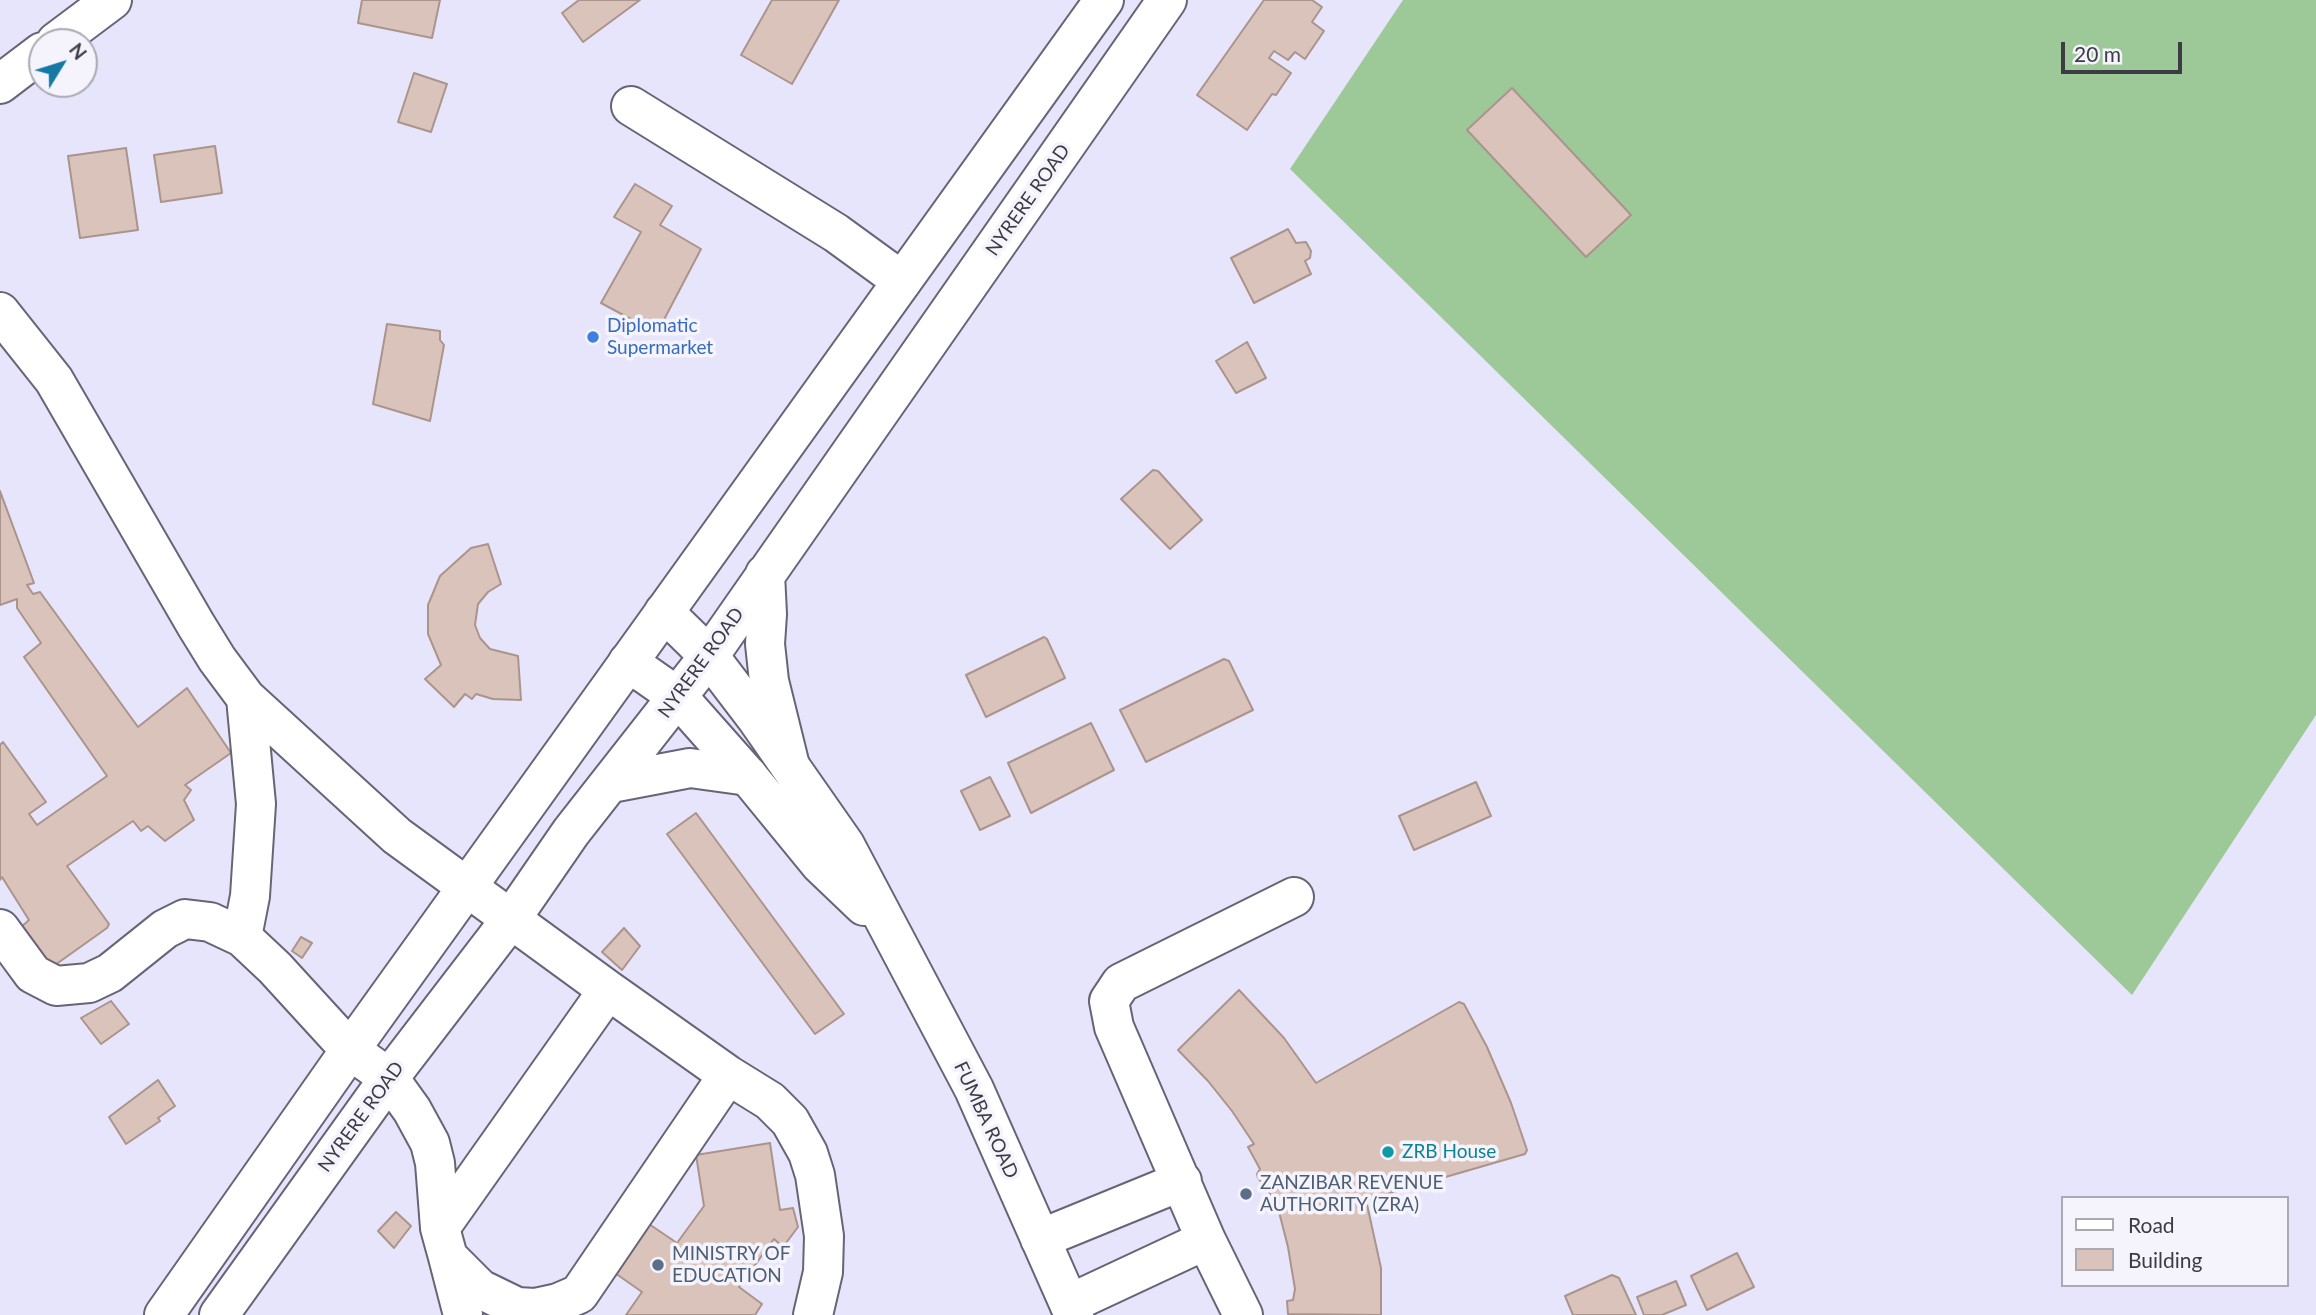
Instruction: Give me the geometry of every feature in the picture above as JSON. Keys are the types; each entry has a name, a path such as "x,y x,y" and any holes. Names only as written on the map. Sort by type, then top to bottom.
{"main road":[{"path":"75,28 112,0"},
{"path":"163,1315 350,1050 1104,0"},
{"name":"NYRERE ROAD","path":"219,1315 389,1078 511,919 571,832 709,656 1167,0"},
{"path":"0,84 28,63"},
{"path":"631,106 836,233 902,281"},
{"path":"0,312 54,380 196,625 246,698 397,836 608,990 770,1101 790,1121 808,1153 819,1195 824,1236 823,1272 813,1315"},
{"path":"765,574 765,644 769,681 790,766"},
{"name":"FUMBA ROAD","path":"664,612 709,656 845,845 974,1089 1071,1309"},
{"name":"FUMBA ROAD","path":"628,662 678,697 748,776 820,864 888,929"},
{"path":"242,937 250,896 256,804 246,698"},
{"path":"611,783 690,768 748,776"},
{"path":"1243,1315 1206,1240 1114,1027 1109,1001 1121,983 1294,897"},
{"path":"0,929 33,974 55,986 89,983 110,973 165,929 185,919 210,922 242,937 275,968 350,1050 389,1078 412,1110 430,1143 435,1163 444,1243 463,1315"},
{"path":"444,1243 608,990"},
{"path":"444,1243 480,1289 517,1307 536,1308 579,1294 728,1074"},
{"path":"1040,1239 1182,1181"},
{"path":"1071,1309 1206,1240"}],"green space":[{"path":"1403,0 2316,0 2316,715 2132,995 1290,169"}],"building":[{"path":"362,0 440,0 432,38 358,23"},
{"path":"579,0 640,0 583,42 562,13"},
{"path":"772,0 839,0 792,84 741,55"},
{"path":"1264,0 1312,0 1322,7 1312,22 1324,31 1305,59 1295,52 1288,60 1274,51 1269,58 1291,73 1276,95 1272,94 1247,130 1197,95"},
{"path":"414,73 447,84 431,132 398,122"},
{"path":"1512,88 1631,215 1586,257 1467,130"},
{"path":"215,146 222,193 161,202 154,155"},
{"path":"126,148 138,230 80,238 68,156"},
{"path":"635,184 672,206 660,225 701,249 657,333 601,303 641,232 614,217"},
{"path":"1288,229 1296,243 1306,242 1311,251 1310,258 1305,261 1311,274 1254,303 1231,258"},
{"path":"387,324 440,331 440,340 444,345 430,421 373,404"},
{"path":"1247,342 1266,378 1236,393 1216,361"},
{"path":"1153,470 1158,471 1202,520 1170,549 1121,499"},
{"path":"0,491 34,583 27,585 33,594 40,592 138,727 187,688 231,753 185,785 191,790 184,800 194,820 165,841 148,826 141,831 133,821 67,866 109,924 48,970 20,928 29,920 2,877 0,880 0,745 3,742 46,802 29,814 37,825 107,776 24,657 41,643 17,608 17,599 0,605"},
{"path":"488,544 501,584 488,592 478,604 475,625 480,638 490,649 518,656 521,700 493,699 476,694 472,699 465,694 454,707 425,679 441,665 428,634 428,605 440,576 471,548"},
{"path":"1044,637 1065,678 986,717 966,675"},
{"path":"1224,659 1229,661 1253,710 1146,762 1120,710"},
{"path":"1091,723 1114,770 1031,813 1008,763"},
{"path":"990,777 1010,816 980,830 961,791"},
{"path":"1476,782 1491,816 1414,850 1399,816"},
{"path":"696,813 844,1014 815,1034 667,834"},
{"path":"624,928 640,946 622,970 602,952"},
{"path":"301,937 312,943 302,958 292,951"},
{"name":"ZRB House","path":"1239,990 1284,1038 1316,1083 1459,1002 1464,1004 1487,1047 1527,1150 1525,1154 1366,1200 1381,1268 1381,1315 1288,1314 1287,1301 1293,1300 1295,1289 1288,1247 1277,1204 1273,1203 1266,1183 1258,1178 1260,1169 1248,1147 1254,1144 1208,1081 1178,1050"},
{"path":"111,1001 129,1024 101,1044 81,1018"},
{"path":"158,1080 175,1106 158,1118 160,1121 126,1144 109,1117"},
{"path":"770,1143 780,1210 793,1208 798,1227 783,1247 774,1239 739,1287 762,1304 755,1315 626,1315 642,1292 615,1273 649,1224 677,1243 704,1206 696,1155"},
{"path":"396,1212 411,1226 394,1248 378,1231"},
{"path":"1737,1253 1754,1287 1707,1310 1691,1276"},
{"path":"1612,1275 1619,1278 1636,1315 1573,1315 1565,1296"},
{"path":"1676,1281 1686,1305 1662,1315 1644,1315 1637,1297"}],"place":[{"name":"Diplomatic Supermarket","path":"593,337"},
{"name":"ZRB House","path":"1388,1152"},
{"name":"ZANZIBAR REVENUE AUTHORITY (ZRA)","path":"1246,1194"},
{"name":"MINISTRY OF EDUCATION","path":"658,1265"}]}
